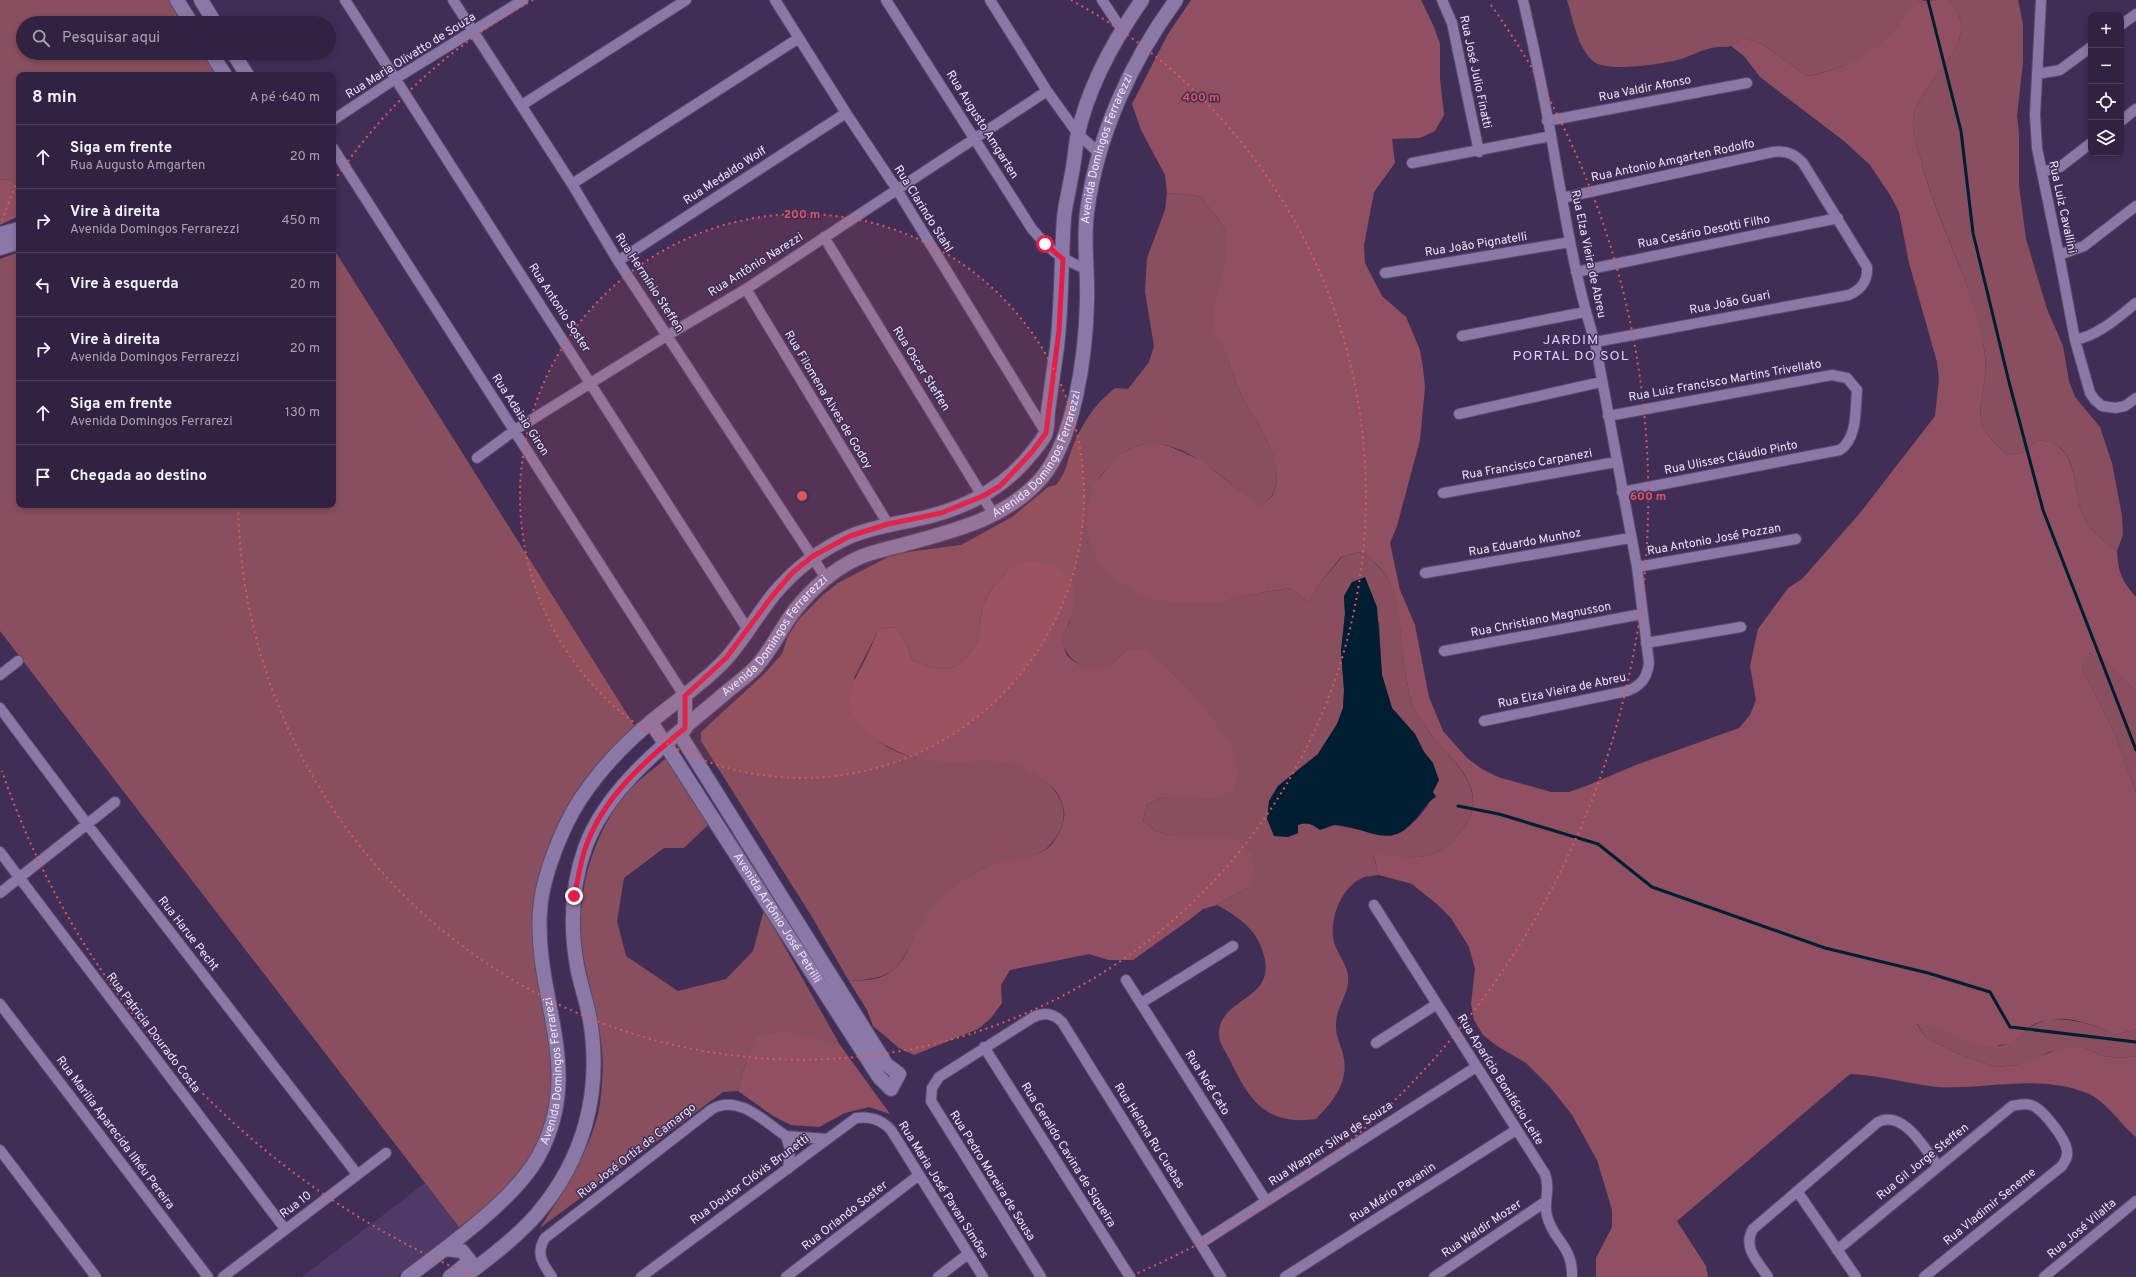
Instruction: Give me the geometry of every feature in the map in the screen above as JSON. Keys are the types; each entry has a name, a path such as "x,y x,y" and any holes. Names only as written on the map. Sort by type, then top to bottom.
{"main road":[{"path":"176,0 186,16"},
{"path":"201,0 211,16"},
{"name":"Avenida Domingos Ferrarezzi","path":"651,722 685,696 726,658 773,595 793,572 813,556 850,536 888,524 941,513 983,496 1000,486 1017,470 1046,433 1059,330 1064,214 1078,134 1107,57 1122,30 1142,0"},
{"name":"Avenida Domingos Ferrarezzi","path":"666,744 754,669 773,646 795,610 826,578 860,557 959,530 994,515 1013,503 1038,482 1062,446 1077,388 1084,346 1087,301 1087,216 1092,186 1100,154 1124,87 1143,50 1176,0"},
{"path":"215,60 223,72"},
{"path":"237,60 245,72"},
{"path":"0,234 16,230"},
{"path":"0,248 16,243"},
{"path":"682,731 685,696"},
{"name":"Avenida Artônio José Petrilli","path":"651,722 878,1077 891,1089 898,1074 886,1064 682,731"},
{"name":"Avenida Domingos Ferrarezi","path":"408,1277 445,1249 490,1210 525,1176 538,1158 555,1114 559,1072 555,1025 547,995 541,955 540,909 548,870 561,834 580,800 607,764 651,722"},
{"path":"450,1277 473,1265 515,1236 536,1215 564,1174 574,1155 583,1132 594,1088 595,1061 590,1017 577,968 572,933 574,896 585,849 602,814 626,781 666,744"},
{"path":"445,1249 462,1251 473,1265"},
{"path":"464,1277 473,1265"}],"street":[{"name":"Rua Antonio Soster","path":"346,0 395,79 592,383 748,630"},
{"name":"Rua Hermínio Steffen","path":"453,0 572,184 618,261 668,334 826,578"},
{"name":"Rua Maria Olivatto de Souza","path":"336,118 395,79 474,32 523,0"},
{"path":"522,106 686,0"},
{"name":"Rua Clarindo Stahl","path":"775,0 846,113 896,188 1046,433"},
{"name":"Rua Augusto Amgarten","path":"886,0 976,138 1032,229 1045,244 1063,259 1086,269"},
{"path":"990,0 1047,90 1078,134 1100,154"},
{"path":"1102,0 1122,30"},
{"name":"Rua José Julio Finatti","path":"1442,0 1452,23 1479,152"},
{"name":"Rua Elza Vieira de Abreu","path":"1484,721 1636,688 1644,681 1648,673 1637,567 1630,538 1594,342 1585,312 1576,272 1551,136 1523,0"},
{"name":"Rua Luiz Cavallini","path":"2041,0 2035,115 2036,148 2059,255 2075,340 2090,393 2095,400 2107,407 2120,408 2136,398"},
{"path":"2124,23 2136,14"},
{"path":"572,184 799,38"},
{"path":"2037,74 2060,70 2088,50"},
{"name":"Rua Valdir Afonso","path":"1548,121 1747,83"},
{"name":"Rua Antônio Narezzi","path":"477,458 515,430 668,334 746,289 896,188 976,138 1047,90"},
{"path":"2124,118 2136,109"},
{"name":"Rua Medaldo Wolf","path":"618,261 846,113"},
{"path":"1412,163 1479,152 1551,136"},
{"path":"2042,172 2060,167 2088,145"},
{"name":"Rua Antonio Amgarten Rodolfo","path":"1562,198 1773,152 1790,153 1803,163 1838,218"},
{"name":"Rua Adaisio Giron","path":"336,153 685,696"},
{"path":"2059,255 2084,246 2136,206"},
{"name":"Rua Cesário Desotti Filho","path":"1576,272 1838,218"},
{"name":"Rua João Guari","path":"1594,342 1856,292 1866,281 1867,267 1838,218"},
{"name":"Rua Oscar Steffen","path":"824,237 994,515"},
{"name":"Rua João Pignatelli","path":"1385,273 1570,242"},
{"name":"Rua Filomena Alves de Godoy","path":"746,289 888,524"},
{"path":"2075,340 2086,338 2102,329 2136,303"},
{"path":"1462,336 1585,312"},
{"name":"Rua Luiz Francisco Martins Trivellato","path":"1608,416 1832,375 1847,378 1857,390 1853,434 1844,447"},
{"path":"1459,414 1601,382"},
{"name":"Rua Ulisses Cláudio Pinto","path":"1622,492 1835,451 1844,447"},
{"name":"Rua Francisco Carpanezi","path":"1443,493 1616,462"},
{"name":"Rua Eduardo Munhoz","path":"1425,573 1630,538"},
{"name":"Rua Antonio José Pozzan","path":"1637,567 1796,538"},
{"name":"Rua Christiano Magnusson","path":"1444,651 1642,614"},
{"path":"1646,644 1741,627"},
{"path":"0,675 18,661"},
{"name":"Rua Harue Pecht","path":"0,708 87,824 357,1174"},
{"path":"0,893 115,802"},
{"name":"Rua Patricia Dourado Costa","path":"0,852 286,1229"},
{"name":"Rua Aparício Bonifácio Leite","path":"1374,905 1547,1179 1548,1192 1545,1202 1549,1222 1571,1257 1572,1277"},
{"path":"1141,1003 1233,946"},
{"name":"Rua Noé Cato","path":"1126,980 1266,1201"},
{"name":"Rua Marilia Aparecida Ilhéu Pereira","path":"0,1004 208,1277"},
{"path":"1376,1043 1436,1004"},
{"name":"Rua Helena Ru Cuebas","path":"984,1047 1035,1016 1050,1015 1062,1022 1221,1277"},
{"name":"Rua Pedro Moreira de Sousa","path":"984,1047 939,1077 933,1085 931,1101 1041,1277"},
{"name":"Rua Geraldo Cavina de Siqueira","path":"984,1047 1130,1277"},
{"name":"Rua Wagner Silva de Souza","path":"1201,1243 1476,1067"},
{"name":"Rua José Ortiz de Camargo","path":"552,1277 541,1260 541,1246 545,1238 712,1109 723,1104 740,1106 786,1136 827,1139"},
{"name":"Rua Vladimir Seneme","path":"1924,1277 2062,1166 2068,1153 2066,1145 2053,1125 2035,1106 2029,1104"},
{"name":"Rua Gil Jorge Steffen","path":"1837,1250 2012,1106 2029,1104"},
{"name":"Rua Doutor Clóvis Brunetti","path":"641,1277 856,1118 867,1117 879,1120"},
{"path":"1768,1277 1750,1251 1750,1236 1756,1226 1876,1124 1885,1119 1895,1119 1904,1124 1938,1166"},
{"name":"Rua Maria José Pavan Simões","path":"879,1120 891,1130 982,1277"},
{"name":"Rua Mário Pavanin","path":"1285,1277 1516,1130"},
{"path":"786,1136 790,1150 788,1169"},
{"path":"0,1150 96,1277"},
{"name":"Rua 10","path":"223,1277 386,1153"},
{"name":"Rua Orlando Soster","path":"786,1277 919,1175"},
{"path":"1797,1191 1856,1277"},
{"name":"Rua José Vilalta","path":"2044,1277 2136,1201"},
{"name":"Rua Waldir Mozer","path":"1434,1277 1545,1202"},
{"path":"938,1277 968,1254"}],"shaded area":[{"path":"0,0 170,0 180,16 16,16 16,60 208,60 216,72 16,72 16,185 12,180 0,179"},
{"path":"1191,0 1421,0 1434,27 1440,44 1440,79 1444,115 1435,131 1420,138 1392,139 1395,163 1374,192 1364,245 1365,263 1382,296 1406,317 1420,350 1425,387 1420,440 1397,526 1390,543 1400,590 1415,625 1429,697 1443,731 1467,758 1482,769 1498,777 1551,792 1569,792 1636,765 1739,728 1750,715 1756,700 1750,666 1758,629 1788,588 1802,579 1860,513 1935,416 1939,379 1937,362 1909,263 1899,212 1890,195 1870,165 1844,141 1760,77 1744,56 1731,46 1744,38 1762,44 1807,76 1819,74 1853,62 1874,49 1892,32 1913,7 1922,1 1949,0 1959,16 1961,32 1956,47 1947,62 1925,91 1917,106 1913,121 1913,130 1933,199 1973,303 1980,330 1985,362 1981,402 1981,416 1984,429 1995,443 2008,455 2025,452 2037,440 2053,443 2062,450 2067,457 2074,474 2081,511 2087,523 2096,534 2117,551 2118,565 2124,581 2136,597 2136,691 2104,660 2089,653 2082,669 2116,736 2136,793 2136,1029 2115,1035 2084,1022 2052,1019 2031,1026 2020,1038 2010,1043 1985,1046 1976,1045 1960,1039 1935,1027 1917,1024 1926,1038 1960,1055 1995,1067 2016,1065 2065,1047 2085,1048 2102,1056 2121,1058 2136,1056 2136,1137 2108,1108 2096,1098 2089,1094 2070,1088 2051,1084 2032,1083 1937,1087 1872,1076 1850,1074 1677,1221 1706,1266 1708,1277 1596,1277 1596,1258 1612,1227 1612,1210 1597,1160 1572,1115 1550,1087 1526,1063 1497,1046 1483,1035 1474,1020 1471,1004 1475,969 1469,947 1451,918 1438,905 1412,884 1379,875 1373,854 1419,857 1440,851 1450,844 1465,826 1472,811 1473,800 1471,789 1461,769 1432,736 1413,706 1409,693 1403,657 1398,606 1393,590 1386,576 1375,563 1359,552 1341,557 1319,584 1309,603 1291,588 1240,596 1223,602 1171,602 1138,594 1111,575 1099,562 1092,547 1087,530 1086,513 1094,484 1118,456 1134,447 1151,442 1169,446 1202,461 1259,506 1273,495 1276,482 1276,469 1268,443 1242,396 1225,351 1213,327 1215,301 1227,246 1224,229 1215,214 1198,196 1167,193 1165,175 1141,130 1132,104 1168,34"},
{"path":"1567,0 1923,0 1908,13 1879,46 1870,53 1839,68 1807,76 1762,44 1744,38 1731,46 1714,47 1681,59 1662,63 1622,67 1600,65 1587,55 1583,48 1576,32"},
{"path":"1949,0 2018,0 2023,24 2023,62 2017,116 2019,133 2019,186 2026,239 2047,309 2063,346 2069,381 2075,397 2100,427 2112,463 2122,516 2123,535 2117,551 2096,534 2087,523 2081,511 2071,465 2062,450 2053,443 2037,440 2025,452 2008,455 1995,443 1984,429 1981,416 1981,402 1986,369 1983,341 1967,286 1926,179 1913,130 1913,121 1917,106 1925,91 1947,62 1956,47 1961,32 1959,16"},
{"path":"0,179 12,180 16,185 16,217 0,225"},
{"path":"1167,193 1198,196 1215,214 1224,229 1227,246 1226,259 1216,301 1214,327 1242,396 1262,430 1273,456 1276,469 1276,482 1273,494 1259,507 1209,467 1190,454 1170,446 1151,443 1132,448 1114,462 1097,481 1091,497 1171,602 1223,602 1239,596 1291,588 1309,603 1319,584 1342,557 1359,552 1375,564 1387,577 1394,591 1398,606 1403,657 1409,693 1413,706 1432,736 1461,769 1471,789 1473,800 1472,811 1468,820 1450,844 1440,851 1419,857 1373,855 1379,875 1364,877 1348,888 1339,904 1334,921 1333,938 1346,967 1348,984 1337,1017 1336,1028 1345,1068 1344,1077 1338,1092 1316,1119 1299,1120 1284,1118 1272,1114 1261,1107 1244,1087 1219,1038 1219,1028 1224,1017 1232,1008 1258,988 1264,978 1266,967 1259,941 1254,934 1234,915 1217,905 1247,888 1224,836 1172,836 1155,831 1143,821 1147,804 1165,797 1183,796 1206,711 1172,672 1127,649 1114,661 1103,668 1093,669 1080,665 1066,651 1064,645 1063,637 1070,621 1006,572 991,590 983,606 978,640 971,652 956,666 943,669 928,666 912,660 906,643 896,627 879,629 854,678 870,722 880,742 891,749 915,757 940,760 997,760 1018,766 1033,773 1046,782 1056,792 1062,805 1064,818 1059,832 1048,847 1043,851 1024,858 989,866 974,873 961,883 948,894 923,922 900,963 886,974 865,980 849,981 812,917 701,741 701,732 765,673 782,654 788,636 799,619 823,595 838,583 888,557 908,552 961,545 1012,517 1048,487 1056,485 1065,470 1082,426 1093,409 1115,388 1128,389 1149,362 1154,346 1145,292 1147,258 1165,210","holes":["1344,596 1379,622 1382,675 1392,708 1415,734 1424,752 1433,763 1433,792 1427,807 1417,819 1401,832 1391,836 1335,825 1320,830 1312,825 1305,824 1298,825 1298,833 1288,837 1269,801 1278,786 1318,754 1337,724 1343,708 1344,690 1341,651 1345,614"]},
{"path":"16,253 16,508 336,508 336,253 636,728 590,775 556,830 542,866 533,908 537,976 548,1030 553,1089 539,1145 519,1175 494,1201 459,1227 0,631 0,259"},
{"path":"1037,562 1059,569 1072,581 1075,598 1074,608 1063,640 1066,654 1073,661 1082,666 1096,669 1112,663 1127,649 1145,651 1168,668 1196,698 1221,730 1235,755 1237,772 1234,789 1219,798 1165,797 1147,804 1143,821 1155,831 1172,836 1224,836 1240,841 1252,855 1255,872 1247,888 1217,905 1203,909 1133,960 1109,960 1089,954 1010,970 1001,985 1002,1003 991,1018 978,1029 914,1055 899,1048 873,1026 867,1010 849,981 870,980 885,976 895,969 931,910 951,889 966,878 996,863 1030,856 1042,852 1048,848 1055,841 1060,831 1064,821 1064,811 1057,793 1051,787 1028,770 1013,764 986,761 943,762 927,760 912,757 891,748 872,736 856,719 851,711 850,693 857,674 879,629 896,627 906,643 912,660 928,666 943,669 956,666 963,661 974,648 979,635 983,606 999,580 1008,570 1019,563"},
{"path":"2088,653 2104,659 2136,691 2136,793 2116,736 2082,669"},
{"path":"666,758 708,825 684,848 664,848 624,878 617,921 626,956 678,991 726,979 753,951 764,910 840,1045 825,1042 746,1062 738,1091 723,1092 540,1228 572,1176 586,1149 596,1121 600,1102 603,1066 602,1051 598,1021 584,960 581,938 583,893 588,872 594,850 614,810 631,788"},
{"path":"2048,1019 2083,1022 2099,1027 2115,1035 2136,1029 2136,1056 2121,1058 2102,1056 2085,1048 2049,1052 2033,1060 2016,1065 1995,1067 1960,1055 1926,1038 1917,1023 1934,1025 1950,1033 2000,1046 2018,1039 2030,1027"},
{"path":"786,1031 840,1045 890,1114 869,1107 845,1113 819,1127 791,1125 773,1116 738,1091 746,1062 758,1036"},
{"path":"425,1183 459,1227 396,1277 302,1277"}],"water":[{"path":"1365,577 1377,607 1382,675 1392,708 1415,734 1424,752 1433,763 1439,780 1433,792 1436,797 1426,805 1407,828 1400,833 1393,835 1378,835 1341,825 1334,825 1320,830 1312,825 1305,824 1298,825 1298,833 1288,837 1274,836 1267,819 1269,801 1278,786 1318,754 1337,724 1343,708 1344,690 1341,651 1345,614 1344,596 1352,582"}],"waterway":[{"path":"1928,0 1961,131 1973,233 2009,382 2043,510 2136,750"},
{"path":"1458,806 1499,814 1598,844 1652,887 1825,948 1928,973 1990,992 2010,1027 2136,1042"}],"district":[{"name":"JARDIM PORTAL DO SOL","path":"1571,348"}],"route":[{"path":"574,896 585,849 602,814 626,781 685,728 685,696 726,658 773,595 793,572 813,556 850,536 888,524 916,520 941,513 983,496 1000,486 1017,470 1046,433 1059,330 1063,259 1045,244"}]}
